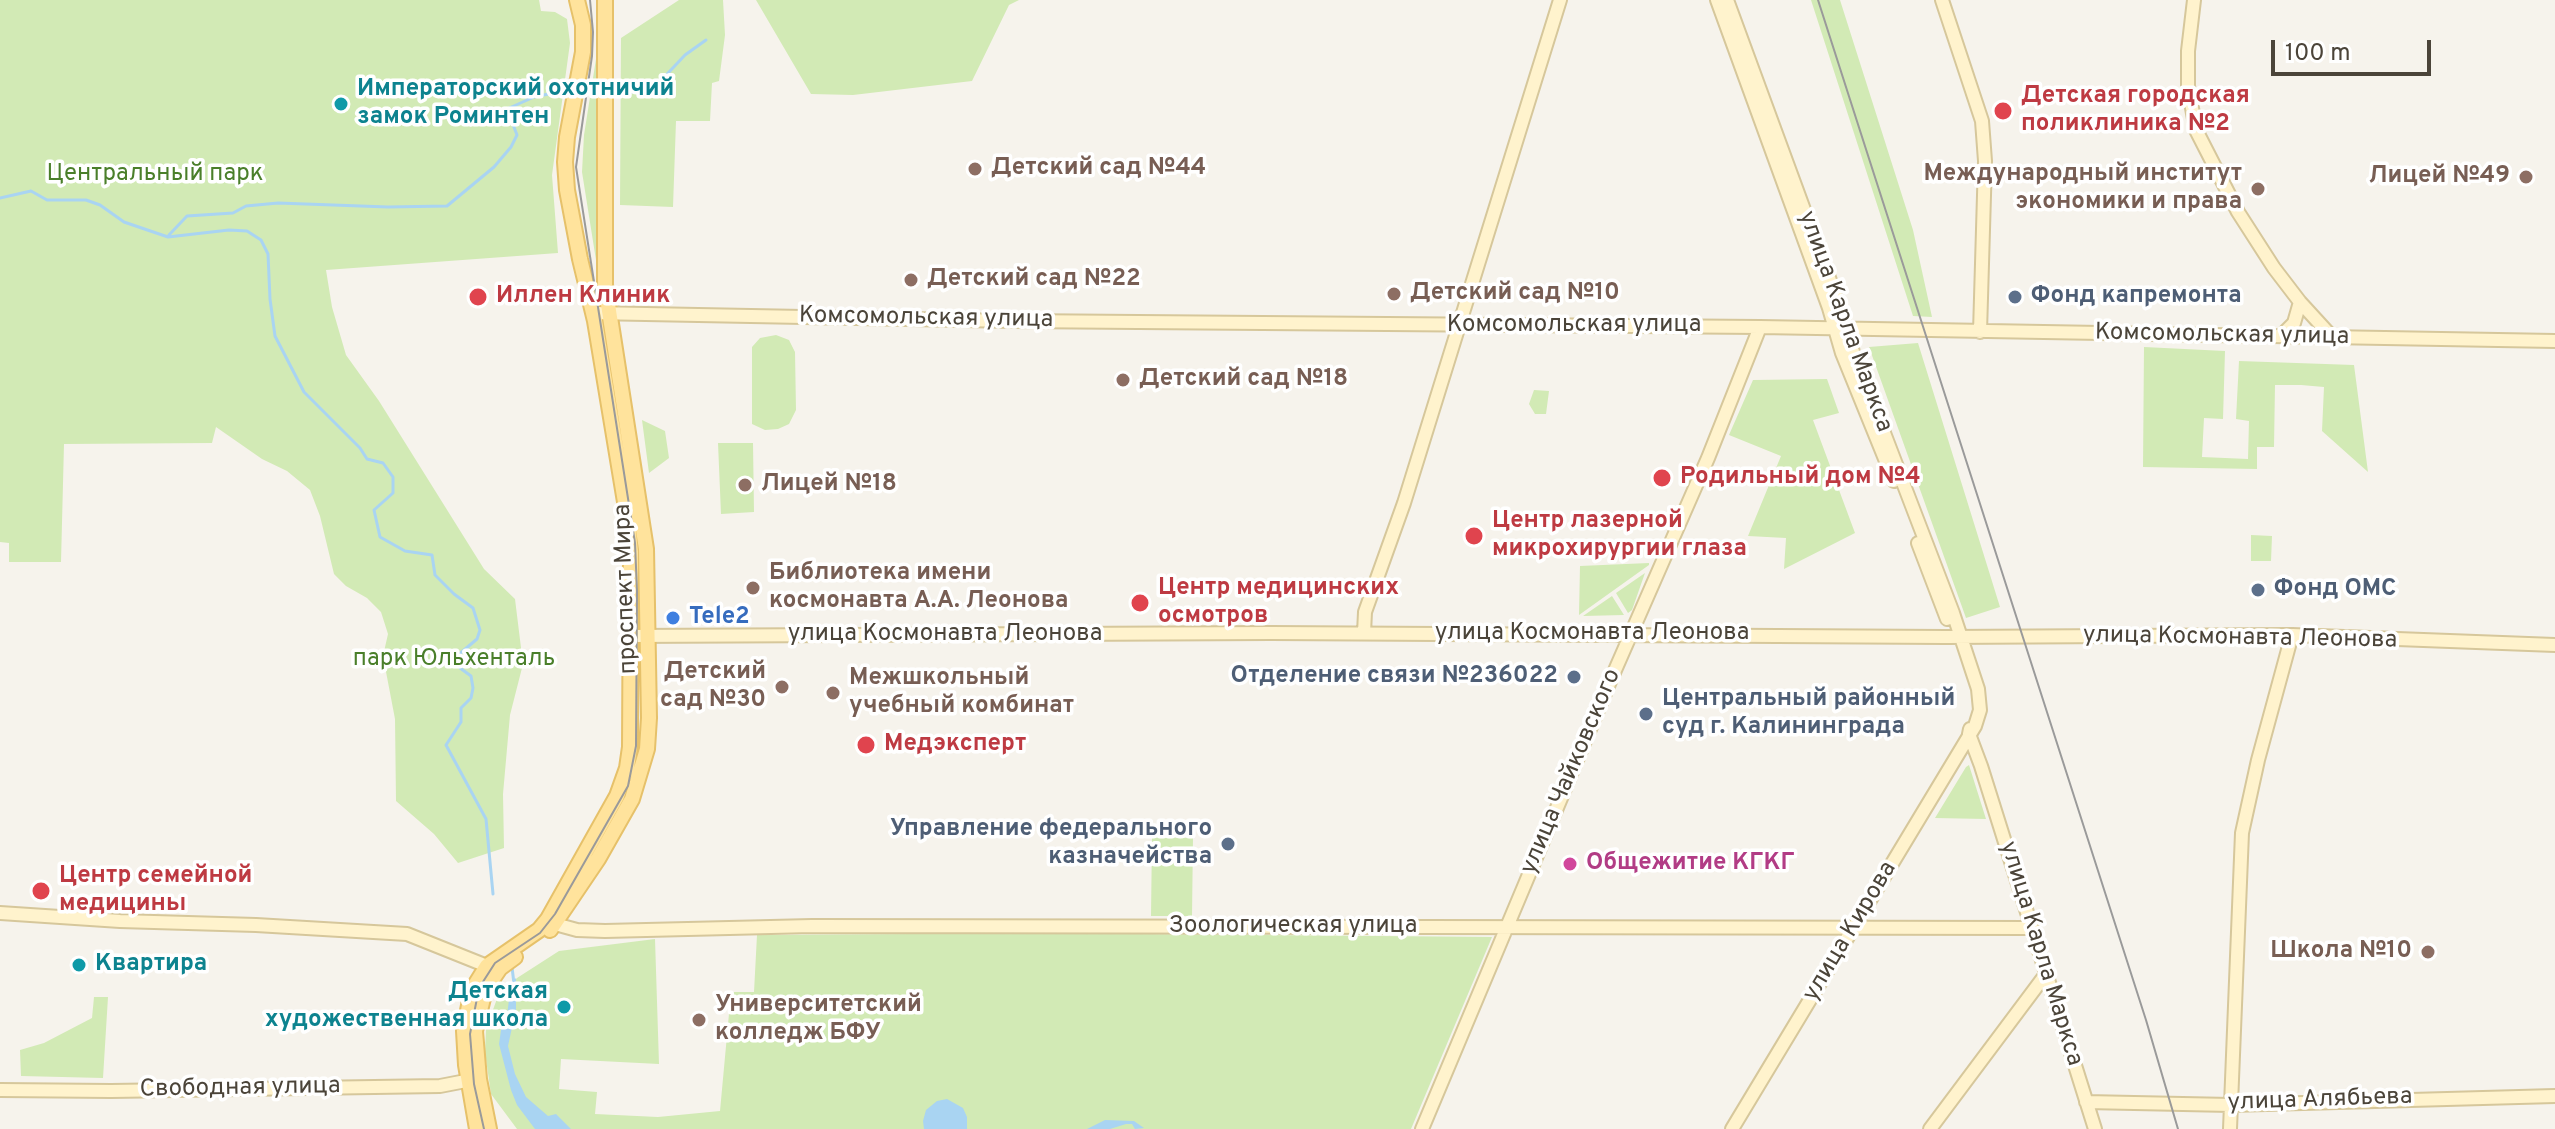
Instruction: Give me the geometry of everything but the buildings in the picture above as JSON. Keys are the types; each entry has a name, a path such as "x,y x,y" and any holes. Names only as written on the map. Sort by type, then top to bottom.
{"main road":[{"name":"проспект Мира","path":"477,1129 475,1031 494,965 547,930 617,828 640,779 647,749 646,549 601,313 577,245 567,190 567,137 583,52 583,25 577,0"},
{"name":"проспект Мира","path":"547,930 548,919 608,813 627,768 631,711 631,552 601,313 605,285 605,0"},
{"path":"1364,633 1365,612 1404,503 1560,0"},
{"name":"улица Карла Маркса","path":"1717,0 1957,637 1975,711 1969,734 2095,1129"},
{"name":"улица Карла Маркса","path":"1727,0 1841,330"},
{"path":"1942,0 1982,121 1985,161 1980,332"},
{"path":"2194,0 2188,51 2188,86 2196,130 2238,212 2300,302 2332,337"},
{"path":"2281,336 2294,323 2300,302"},
{"name":"Комсомольская улица","path":"601,313 1014,321 1760,327 2555,341"},
{"name":"улица Чайковского","path":"1422,1129 1708,458 1760,327"},
{"name":"улица Космонавта Леонова","path":"630,636 1364,633 1957,637 2292,635 2555,645"},
{"path":"2230,1129 2242,833 2292,635"},
{"name":"улица Кирова","path":"1732,1129 1969,734"},
{"path":"0,913 407,934 494,965"},
{"name":"Зоологическая улица","path":"547,930 812,926 2032,928"},
{"path":"1930,1129 2046,974"},
{"name":"проспект Мира","path":"474,1080 489,1129"},
{"name":"Свободная улица","path":"0,1090 440,1086 474,1080"},
{"name":"улица Алябьева","path":"2086,1102 2231,1105 2555,1096"}],"green space":[{"name":"Центральный парк","path":"0,0 539,0 541,11 555,12 567,19 570,43 552,175 558,253 326,270 332,307 346,355 379,401 484,569 515,599 523,664 510,715 503,794 504,848 458,863 434,834 396,801 395,719 383,656 388,634 381,612 334,574 320,516 310,490 287,471 262,459 216,427 212,443 64,444 61,562 9,562 9,543 0,542"},
{"path":"679,0 723,0 725,35 719,81 712,83 710,121 676,121 673,207 620,205 621,38"},
{"path":"756,0 1019,0 1009,5 972,81 853,95 811,94"},
{"path":"1811,0 1840,0 1913,230 1932,317 1913,316"},
{"path":"596,59 601,60 596,148 601,254 599,279 582,172 584,135"},
{"path":"776,335 789,340 795,352 796,410 789,424 765,430 752,424 752,347 760,338"},
{"path":"1918,343 2000,607 1966,618 1869,347"},
{"path":"2144,347 2225,351 2223,419 2204,418 2202,457 2248,459 2249,421 2236,419 2239,361 2354,365 2368,472 2322,431 2324,387 2301,385 2275,385 2274,447 2257,447 2257,469 2143,467"},
{"path":"1827,379 1839,413 1813,420 1855,533 1784,569 1786,538 1748,536 1781,456 1729,435 1753,380"},
{"path":"1534,390 1549,391 1546,414 1535,414 1529,404"},
{"path":"642,420 665,431 669,458 649,473"},
{"path":"718,443 753,443 754,512 721,514"},
{"path":"2251,535 2272,536 2271,561 2251,561"},
{"path":"1649,565 1579,615 1580,566"},
{"path":"1645,573 1632,610 1628,613 1616,593"},
{"path":"1612,596 1624,615 1583,616"},
{"path":"1969,765 1986,819 1935,818 1966,767"},
{"path":"1152,837 1193,838 1192,916 1151,916"},
{"path":"757,935 1492,937 1411,1129 517,1129 491,1094 485,1052 486,1029 498,996 517,978 559,951 655,939 659,1064 561,1059 559,1089 597,1092 595,1114 658,1117 720,1111 731,992 754,992"},
{"path":"94,997 108,997 103,1078 21,1076 20,1050 44,1043 92,1018"}],"water":[{"path":"516,978 516,1009 508,1046 515,1074 526,1097 548,1116 556,1114 571,1129 535,1129 517,1105 511,1090 499,1044 507,1016 511,983"},
{"path":"947,1099 963,1108 967,1129 924,1129 926,1110 937,1101"},
{"path":"1105,1120 1134,1121 1144,1128 1135,1129 1132,1124 1126,1124 1110,1129 1087,1129"}],"waterway":[{"path":"626,92 645,92 654,88 685,55 706,40"},
{"path":"169,235 187,216 233,213 246,206 278,203 447,206 494,167 511,147 517,135 507,109 534,97 558,92"},
{"path":"0,198 31,191 47,200 86,200 100,205 124,222 168,237 229,230 247,231 261,240 268,254 275,336 304,392 360,448 367,459 383,463 393,477 393,493 374,510 380,537 405,551 432,555 435,575 473,608 480,630 477,639 457,656 460,668 471,676 473,688 471,698 461,708 461,722 446,745 486,819 493,894"},
{"path":"512,967 514,984"}],"tram line":[{"path":"484,1129 474,1084 470,1034 479,988 495,963 540,933 555,914 628,786 636,746 635,543 576,167 592,56 590,0"},
{"path":"1818,0 2146,1020 2178,1129"}],"place":[{"name":"Императорский охотничий замок Роминтен","path":"341,104"},
{"name":"Детская городская поликлиника №2","path":"2003,111"},
{"name":"Детский сад №44","path":"975,169"},
{"name":"Лицей №49","path":"2526,177"},
{"name":"Международный институт экономики и права","path":"2258,189"},
{"name":"Детский сад №22","path":"911,280"},
{"name":"Детский сад №10","path":"1394,294"},
{"name":"Иллен Клиник","path":"478,297"},
{"name":"Фонд капремонта","path":"2015,297"},
{"name":"Детский сад №18","path":"1123,380"},
{"name":"Родильный дом №4","path":"1662,478"},
{"name":"Лицей №18","path":"745,485"},
{"name":"Центр лазерной микрохирургии глаза","path":"1474,536"},
{"name":"Библиотека имени космонавта А.А. Леонова","path":"753,588"},
{"name":"Фонд ОМС","path":"2258,590"},
{"name":"Центр медицинских осмотров","path":"1140,603"},
{"name":"Tele2","path":"673,618"},
{"name":"Отделение связи №236022","path":"1574,677"},
{"name":"Детский сад №30","path":"782,687"},
{"name":"Межшкольный учебный комбинат","path":"833,693"},
{"name":"Центральный районный суд г. Калининграда","path":"1646,714"},
{"name":"Медэксперт","path":"866,745"},
{"name":"Управление федерального казначейства","path":"1228,844"},
{"name":"Общежитие КГКГ","path":"1570,864"},
{"name":"Центр семейной медицины","path":"41,891"},
{"name":"Школа №10","path":"2428,952"},
{"name":"Квартира","path":"79,965"},
{"name":"Детская художественная школа","path":"564,1007"},
{"name":"Университетский колледж БФУ","path":"699,1020"}],"park label":[{"name":"парк Юльхенталь","path":"454,660"}]}
